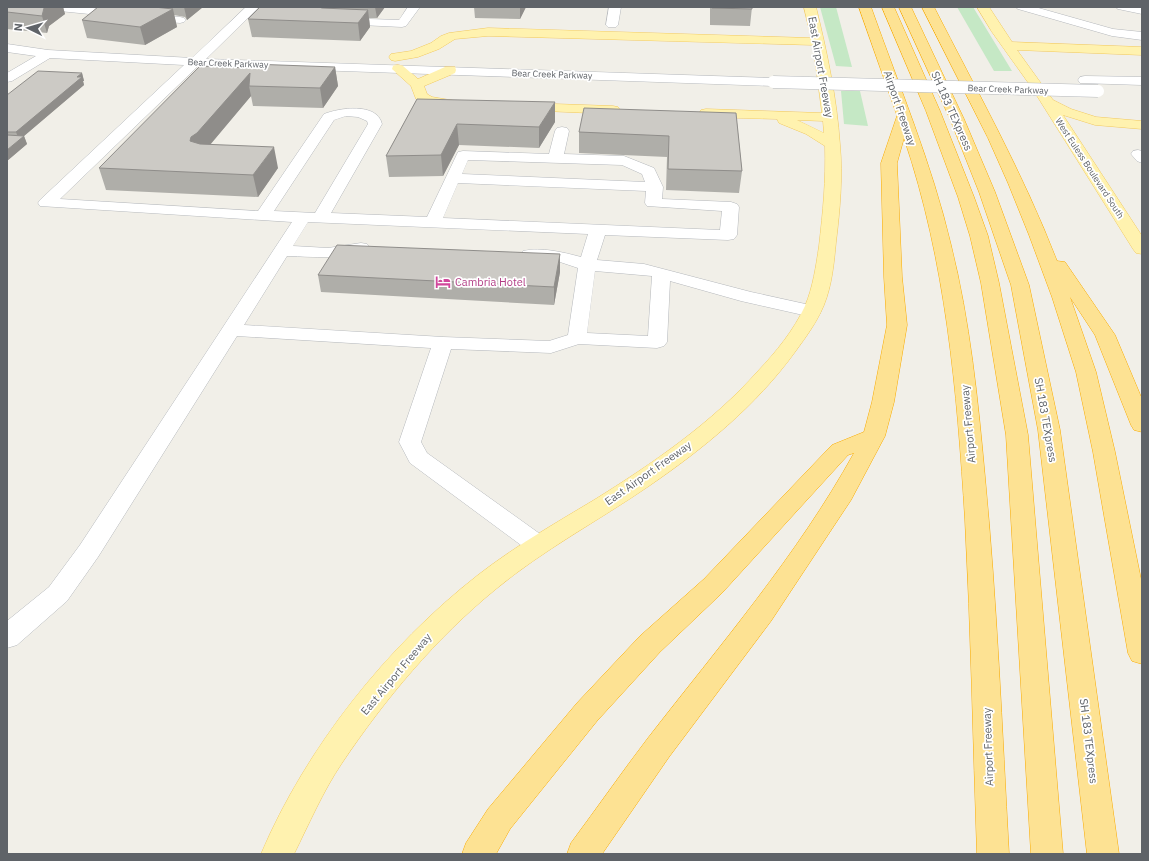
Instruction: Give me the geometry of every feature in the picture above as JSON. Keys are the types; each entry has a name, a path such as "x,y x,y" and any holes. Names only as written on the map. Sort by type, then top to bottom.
{"highway":[{"name":"Airport Freeway","path":"865,7 904,116 927,188 950,279 963,369 977,518 993,854"},
{"name":"SH 183 TEXpress","path":"888,7 933,111 966,197 979,236 990,283 1017,435 1047,854"},
{"name":"SH 183 TEXpress","path":"905,7 957,119 987,192 1020,286 1049,430 1103,854"},
{"path":"928,7 995,138 1038,235 1061,297 1086,372 1104,452 1142,653"},
{"path":"583,854 658,748 762,614 843,494 874,436 883,402 897,324 893,277 889,163 904,116"},
{"path":"1038,235 1105,335 1142,425"},
{"path":"478,854 499,819 587,712 650,644 713,586 840,450 874,436"}],"main road":[{"name":"East Airport Freeway","path":"277,854 291,824 333,751 378,693 430,632 488,582 538,545 642,480 702,435 748,395 790,344 812,311 822,281 830,229 834,159 833,145 821,104 822,62 815,24 810,7"},
{"path":"983,7 998,32 1019,61 1026,54 1070,48"},
{"path":"761,40 788,39 801,35 815,24"},
{"path":"473,105 452,104 428,100 421,96 417,84 397,63 414,54 435,46 444,39 453,36 488,32 818,42"},
{"path":"998,32 1023,41 1070,48"},
{"path":"761,40 796,48 822,62"},
{"path":"435,46 447,53"},
{"path":"1008,46 1142,51"},
{"name":"West Euless Boulevard South","path":"1019,61 1048,103 1142,249"},
{"path":"417,84 450,70"},
{"path":"1048,103 1066,112 1095,121 1142,126"},
{"path":"762,115 821,104"},
{"path":"691,112 762,115 786,113 821,104"},
{"path":"511,106 629,110"},
{"path":"762,115 787,121 812,131 833,145"},
{"path":"1060,123 1142,126"},
{"path":"1079,152 1082,141 1093,136 1110,131 1142,126"}],"street":[{"path":"49,7 180,20"},
{"path":"125,15 136,7"},
{"path":"253,7 46,203 263,216 728,235 731,207 654,195 452,178"},
{"path":"325,21 402,24 414,7"},
{"path":"612,25 615,7"},
{"path":"1022,7 1112,32 1142,36"},
{"path":"1122,7 1142,11"},
{"name":"Bear Creek Parkway","path":"7,38 56,45 200,57 397,63 481,60"},
{"name":"Bear Creek Parkway","path":"7,48 48,54 139,60 200,57"},
{"path":"7,78 48,54"},
{"name":"Bear Creek Parkway","path":"397,63 450,70 773,82 1142,93"},
{"path":"809,70 833,70"},
{"name":"Bear Creek Parkway","path":"872,72 1142,81"},
{"path":"7,638 58,594 89,551 282,250 312,217 375,124 374,119 367,114 354,112 339,112 328,117 263,216"},
{"path":"556,158 562,131"},
{"path":"1142,154 1138,154 1142,158"},
{"path":"433,222 463,155 556,158 624,161 649,171 654,195 649,231"},
{"path":"283,162 298,163"},
{"path":"577,338 588,265 598,229"},
{"path":"282,250 328,253 367,247 375,248"},
{"path":"510,254 558,256 588,265 644,269 748,297 812,311"},
{"path":"232,330 443,343 551,347 577,338 658,342 661,273"},
{"path":"443,343 410,442 418,458 538,545"}],"green space":[{"path":"820,7 836,7 852,67 836,66"},
{"path":"957,7 973,7 1012,71 994,71"},
{"path":"841,91 860,91 868,126 844,124"}],"building":[{"path":"7,7 45,7 42,16 7,12"},
{"path":"98,7 154,7 173,9 140,27 82,20"},
{"path":"260,7 319,7 368,10 358,23 248,19"},
{"path":"752,7 752,9 712,8"},
{"path":"251,64 335,67 320,88 249,86 250,73 197,133 191,137 190,141 200,144 274,147 253,175 99,168 200,66 250,68"},
{"path":"38,71 82,73 77,77 82,77 16,132 7,132 7,95"},
{"path":"417,99 555,102 539,127 457,124 441,155 386,156"},
{"path":"584,108 736,113 742,171 668,169 669,136 579,132"},
{"path":"7,135 24,136 7,150"},
{"path":"337,245 560,254 554,287 318,275"}],"place":[{"name":"Cambria Hotel","path":"443,282"}]}
